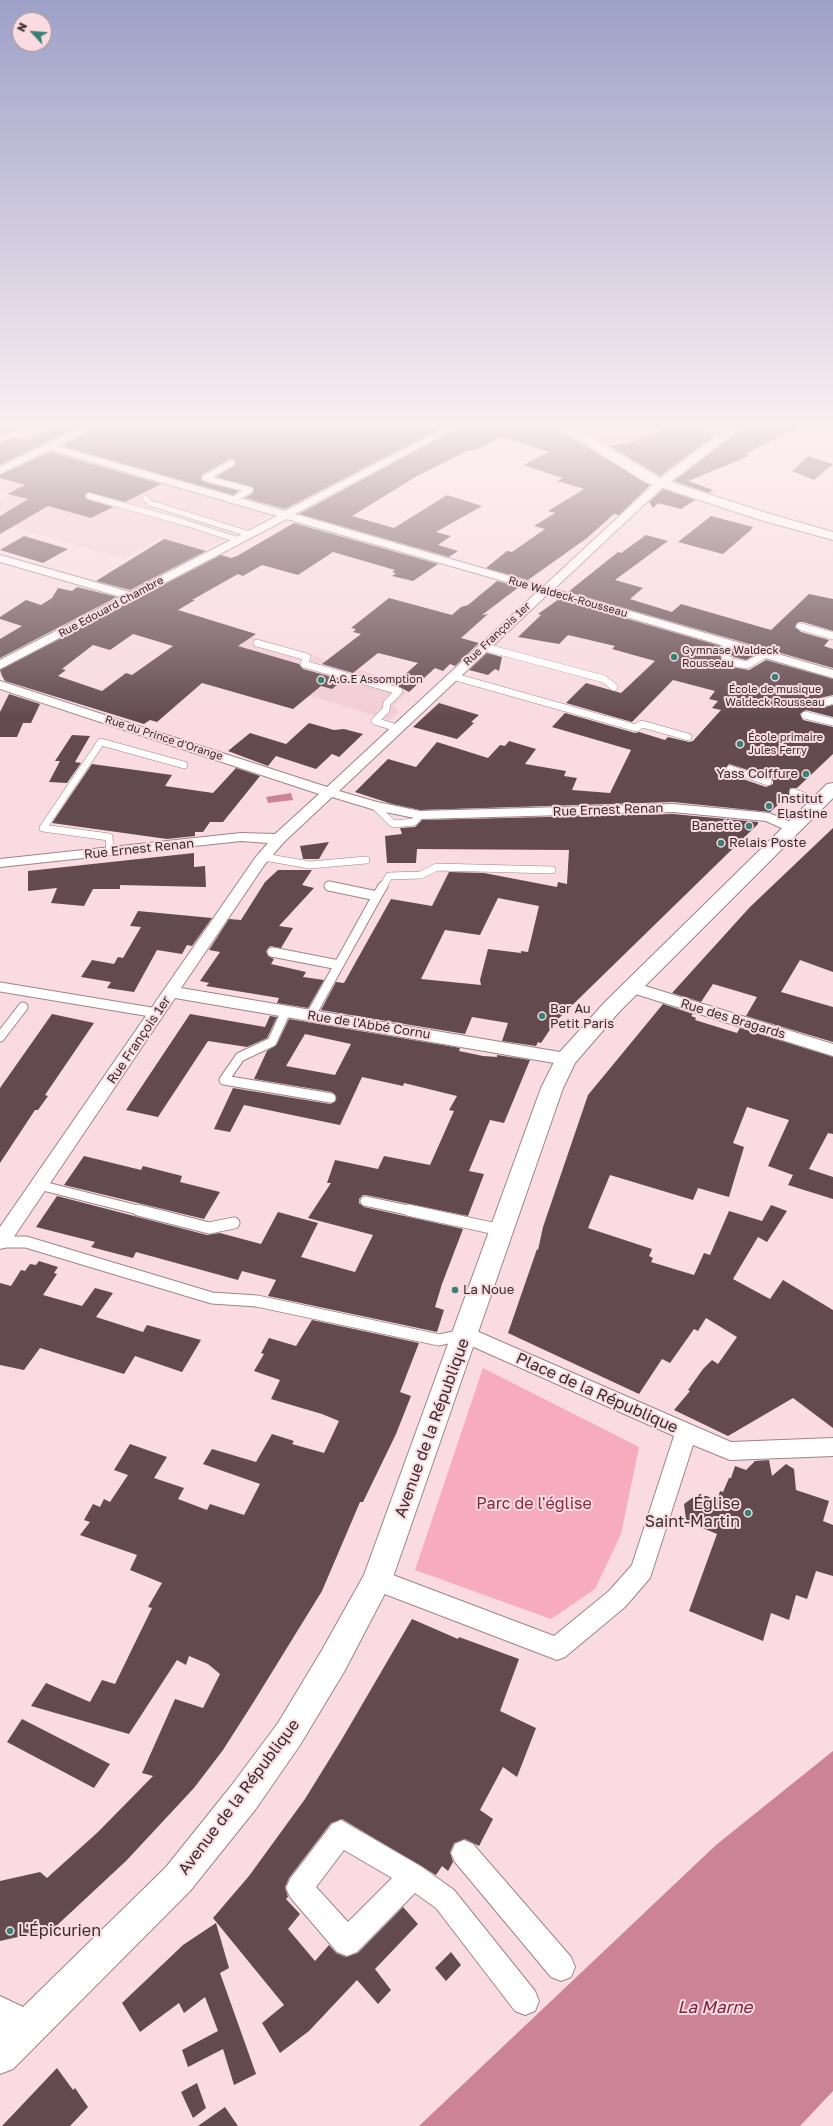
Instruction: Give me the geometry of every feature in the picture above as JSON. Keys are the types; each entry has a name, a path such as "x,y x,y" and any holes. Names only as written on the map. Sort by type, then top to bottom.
{"main road":[{"path":"777,520 833,536"},
{"name":"Avenue de la République","path":"0,2056 14,2022 178,1879 243,1798 289,1734 333,1661 376,1580 552,1088 566,1059 612,1007 826,795"}],"street":[{"name":"Rue Edouard Chambre","path":"0,665 275,520"},
{"name":"Rue Waldeck-Rousseau","path":"303,520 833,674"},
{"name":"Rue François 1er","path":"0,1242 264,857 278,839 620,520"},
{"path":"0,558 131,596"},
{"name":"Rue du Prince d'Orange","path":"0,685 375,806"},
{"name":"Rue Ernest Renan","path":"375,806 420,815 673,808 769,817 793,828"},
{"name":"Rue Ernest Renan","path":"0,863 241,837 278,839"},
{"name":"Rue des Bragards","path":"632,987 833,1050"},
{"name":"Rue de l'Abbé Cornu","path":"172,992 566,1059"},
{"name":"Place de la République","path":"376,1580 557,1649 617,1599 642,1570 686,1433 465,1334"},
{"path":"686,1433 730,1451 833,1447"},
{"path":"464,1853 561,1966"},
{"path":"413,1876 445,1899 525,2001"}],"lane":[{"path":"176,520 238,540"},
{"path":"205,520 249,534"},
{"path":"799,626 833,636"},
{"path":"257,643 307,657 304,664 399,691 387,703 386,710 375,721 397,728"},
{"path":"484,647 604,679 614,687"},
{"path":"452,676 636,728 642,724 688,737"},
{"path":"822,703 833,700"},
{"path":"805,715 833,722"},
{"path":"110,852 109,837 42,828 101,742 184,765"},
{"path":"730,769 768,782"},
{"path":"793,792 826,795"},
{"path":"264,857 310,865 366,860"},
{"path":"311,1015 389,876 421,875 437,867 552,870"},
{"path":"329,886 377,896"},
{"path":"272,952 339,965"},
{"path":"0,987 158,1013"},
{"path":"0,1037 24,1007"},
{"path":"286,1011 272,1042 240,1057 224,1080 331,1098"},
{"path":"39,1185 209,1228 234,1223"},
{"path":"365,1200 502,1230"},
{"path":"0,1242 26,1242 212,1298 258,1301 439,1340 465,1334"}],"shaded area":[{"path":"7,520 262,520 204,550 159,538 125,559 1,524"},
{"name":"A.G.E Assomption","path":"245,634 383,677 391,687 408,692 394,705 399,712 389,720 292,690 223,649"}],"green space":[{"name":"Parc de l'église","path":"483,1368 639,1447 621,1534 595,1589 551,1619 415,1570"}],"water":[{"path":"291,793 293,800 268,803 266,797"},
{"name":"La Marne","path":"833,1751 833,2091 800,2126 419,2126 716,1845"}],"building":[{"path":"0,520 24,520 0,534"},
{"path":"321,520 367,520 394,528 407,520 457,520 436,532 451,536 438,545 458,551 449,557"},
{"path":"543,520 607,520 587,538 528,580 486,568 507,551 512,552 545,529 534,526"},
{"path":"706,520 727,520 753,527 723,554 678,542"},
{"path":"294,523 438,564 413,581 392,576 396,573 392,572 395,570 333,552 298,575 262,565 243,576 238,574 192,600 195,600 178,610 256,634 238,646 299,664 303,669 343,680 332,689 321,686 293,709 202,683 157,722 150,720 144,724 5,681 2,676 0,670 221,555 231,558","holes":["133,634 173,646 132,675 126,673 102,691 58,676 66,670 62,669 93,645 110,650"]},
{"path":"646,535 668,541 615,580 643,588 630,599 672,612 681,604 771,630 809,594 833,599 833,631 803,622 798,622 795,627 801,632 829,640 824,646 833,649 833,668 568,592 618,552 621,553"},
{"path":"24,536 68,549 43,563 0,550"},
{"path":"164,539 206,551 130,590 96,581"},
{"path":"497,581 519,587 482,615 488,614 461,638 479,643 455,666 450,664 443,671 435,668 409,692 394,684 418,663 378,653 353,673 322,664 361,634 353,632 356,629 351,628 389,598 452,615 461,607 468,605"},
{"path":"77,587 117,597 0,658 0,639 22,626 0,619 0,617 26,600 41,605 52,598 58,588 72,591"},
{"path":"559,599 720,646 721,660 731,667 749,670 766,660 833,679 833,695 820,698 817,702 821,708 833,705 833,717 806,710 800,714 803,720 833,727 833,754 797,788 790,788 789,795 770,812 673,802 420,810 392,804 355,792 388,759 416,767 437,742 488,758 500,745 505,746 509,741 536,749 525,764 566,771 564,776 577,778 572,790 610,793 631,750 552,727 565,713 635,733 639,732 665,740 668,737 689,742 693,741 721,710 712,708 718,701 709,699 715,691 673,680 632,722 566,703 586,683 621,693 655,661 612,649 615,646 568,635 559,644 518,637 541,615 538,614","holes":["729,764 770,777 773,784 766,787 728,774 725,770"]},
{"path":"730,649 753,656 746,660 734,657 730,654"},
{"path":"487,653 502,657 499,671 495,669 488,675 469,670"},
{"path":"9,694 40,704 31,723 23,723 17,737 0,737 0,712"},
{"path":"439,703 479,715 471,722 474,723 457,739 413,727"},
{"path":"309,723 334,730 344,729 363,734 339,757 332,754 316,769 276,756 268,766 228,751 250,733 286,744 284,746"},
{"path":"72,735 90,736 75,762 81,763 67,783 49,782 60,761 55,761"},
{"path":"92,764 172,775 165,786 213,793 236,768 260,776 223,822 210,822 203,832 195,832 195,836 167,839 52,823"},
{"path":"673,814 758,822 758,824 555,1022 541,1043 538,1042 536,1046 502,1041 508,1023 472,1017 465,1034 321,1010 336,982 344,983 391,899 432,906 449,872 484,873 557,887 558,882 567,884 569,850 417,849 416,863 387,863 385,836 402,834 400,828 415,827 422,820","holes":["498,898 539,906 528,952 521,951 521,953 488,949 480,980 481,985 421,979 445,930 480,935"]},
{"path":"833,828 833,972 800,960 781,992 833,1007 833,1042 746,1016 757,997 713,984 701,1002 672,993 750,907"},
{"path":"329,842 319,859 303,859 300,846"},
{"path":"194,853 194,867 205,866 206,887 120,885 120,889 93,889 84,906 51,903 57,888 28,891 28,871"},
{"path":"278,870 312,870 302,885 314,888 279,926 293,928 281,948 270,946 266,951 268,956 274,959 271,964 306,972 303,977 324,980 308,1008 277,1003 279,998 206,986 209,983 200,981 220,952 209,950 229,919 241,920 265,882"},
{"path":"138,911 212,918 192,946 187,945 182,954 157,950 134,992 107,988 111,982 81,977 92,960 114,964 118,957 123,958 141,927 130,926"},
{"path":"663,1004 693,1014 691,1016 696,1018 695,1020 737,1033 740,1028 833,1057 833,1134 828,1133 809,1169 833,1177 833,1199 788,1185 793,1175 768,1166 789,1120 747,1107 733,1143 744,1147 729,1197 698,1188 693,1200 610,1175 588,1228 652,1249 649,1256 653,1258 651,1262 694,1275 704,1253 710,1255 729,1211 762,1221 771,1205 787,1211 767,1242 758,1237 733,1279 770,1299 783,1280 833,1310 833,1428 793,1398 728,1436 674,1410 690,1391 688,1390 703,1369 712,1360 718,1364 737,1337 706,1318 698,1331 694,1329 670,1363 662,1359 639,1394 508,1333 537,1249 538,1250 543,1227 588,1095"},
{"path":"52,1014 94,1023 45,1095 48,1096 38,1110 35,1110 0,1163 0,1088"},
{"path":"190,1014 265,1027 270,1016 277,1017 267,1038 247,1047 208,1041 158,1117 126,1110"},
{"path":"289,1019 460,1048 459,1051 483,1056 497,1057 497,1055 530,1060 504,1123 490,1120 469,1171 484,1174 468,1216 366,1195 363,1195 359,1199 359,1203 364,1207 463,1229 435,1307 444,1310 437,1332 268,1296 276,1280 242,1271 238,1280 136,1252 133,1258 91,1247 95,1242 36,1227 57,1196 207,1235 220,1233 261,1244 278,1212 318,1223 301,1257 355,1272 373,1235 308,1218 331,1183 327,1183 335,1160 378,1169 384,1156 430,1165 454,1111 449,1110 457,1096 404,1083 403,1086 362,1077 340,1125 244,1105 230,1132 214,1129 233,1088 330,1104 336,1101 336,1096 332,1092 254,1079 267,1051 277,1044","holes":["305,1034 351,1044 335,1075 286,1066"]},
{"path":"84,1156 141,1170 143,1166 182,1176 180,1182 220,1192 204,1219 64,1185"},
{"path":"39,1261 58,1267 54,1273 57,1274 43,1295 82,1306 95,1288 113,1293 96,1317 143,1332 147,1325 201,1340 182,1372 135,1356 124,1374 40,1348 24,1370 0,1365 0,1283 11,1286 21,1270 25,1271 30,1264 36,1265"},
{"path":"312,1320 419,1343 400,1392 411,1396 396,1434 363,1502 360,1502 322,1591 223,1750 194,1788 126,1861 53,1929 0,1941 0,1881 40,1872 47,1878 98,1832 153,1776 142,1773 175,1699 203,1708 220,1674 208,1664 189,1656 186,1665 177,1660 129,1734 31,1706 46,1683 90,1702 102,1680 115,1684 152,1608 148,1607 162,1583 130,1570 137,1555 80,1535 90,1522 84,1520 93,1504 100,1507 104,1499 110,1502 128,1475 114,1470 130,1444 167,1457 154,1478 184,1488 178,1499 207,1510 210,1504 244,1515 260,1484 203,1464 212,1449 256,1462 272,1434 294,1441 292,1444 324,1453 339,1421 322,1414 271,1399 280,1380 254,1371 264,1354 261,1353 269,1338 296,1346"},
{"path":"769,1460 772,1476 786,1464 794,1469 796,1490 829,1501 823,1521 833,1525 833,1576 816,1571 807,1599 796,1595 789,1620 771,1613 763,1641 689,1611 717,1534 693,1524 686,1519 684,1504 695,1496 707,1496 717,1501 720,1491 723,1492 729,1478 731,1478 735,1466 746,1470 755,1461"},
{"path":"412,1619 458,1639 459,1637 519,1659 500,1711 536,1728 517,1777 503,1767 480,1810 493,1819 479,1846 465,1839 454,1843 450,1852 453,1862 448,1871 442,1866 436,1875 342,1819 331,1823 289,1878 285,1887 288,1897 286,1899 300,1914 288,1929 315,1961 329,1945 336,1953 346,1957 358,1953 403,1907 418,1924 375,1969 391,1990 378,2004 357,1980 309,2031 280,2053 262,2023 284,2005 213,1918 249,1876 305,1799"},
{"path":"22,1719 110,1764 94,1788 7,1742"},
{"path":"216,1923 229,1968 220,1973 256,2074 234,2085 223,2049 188,2067 182,2050 218,2031 205,1997 184,2013 179,2003 140,2032 122,2003 183,1945"},
{"path":"451,1952 461,1965 446,1981 435,1968"},
{"path":"57,2068 73,2090 75,2088 88,2107 70,2126 2,2126"},
{"path":"197,2083 206,2108 193,2118 181,2092"},
{"path":"225,2107 238,2126 198,2126"}],"place":[{"name":"Gymnase Waldeck Rousseau","path":"674,657"},
{"name":"École de musique Waldeck Rousseau","path":"775,677"},
{"name":"A.G.E Assomption","path":"321,680"},
{"name":"École primaire Jules Ferry","path":"740,744"},
{"name":"Yass Coiffure","path":"806,774"},
{"name":"Institut Elastine","path":"769,806"},
{"name":"Banette","path":"749,826"},
{"name":"Relais Poste","path":"721,843"},
{"name":"Bar Au Petit Paris","path":"542,1016"},
{"name":"La Noue","path":"455,1290"},
{"name":"Église Saint-Martin","path":"748,1513"},
{"name":"L'Épicurien","path":"10,1931"}]}
